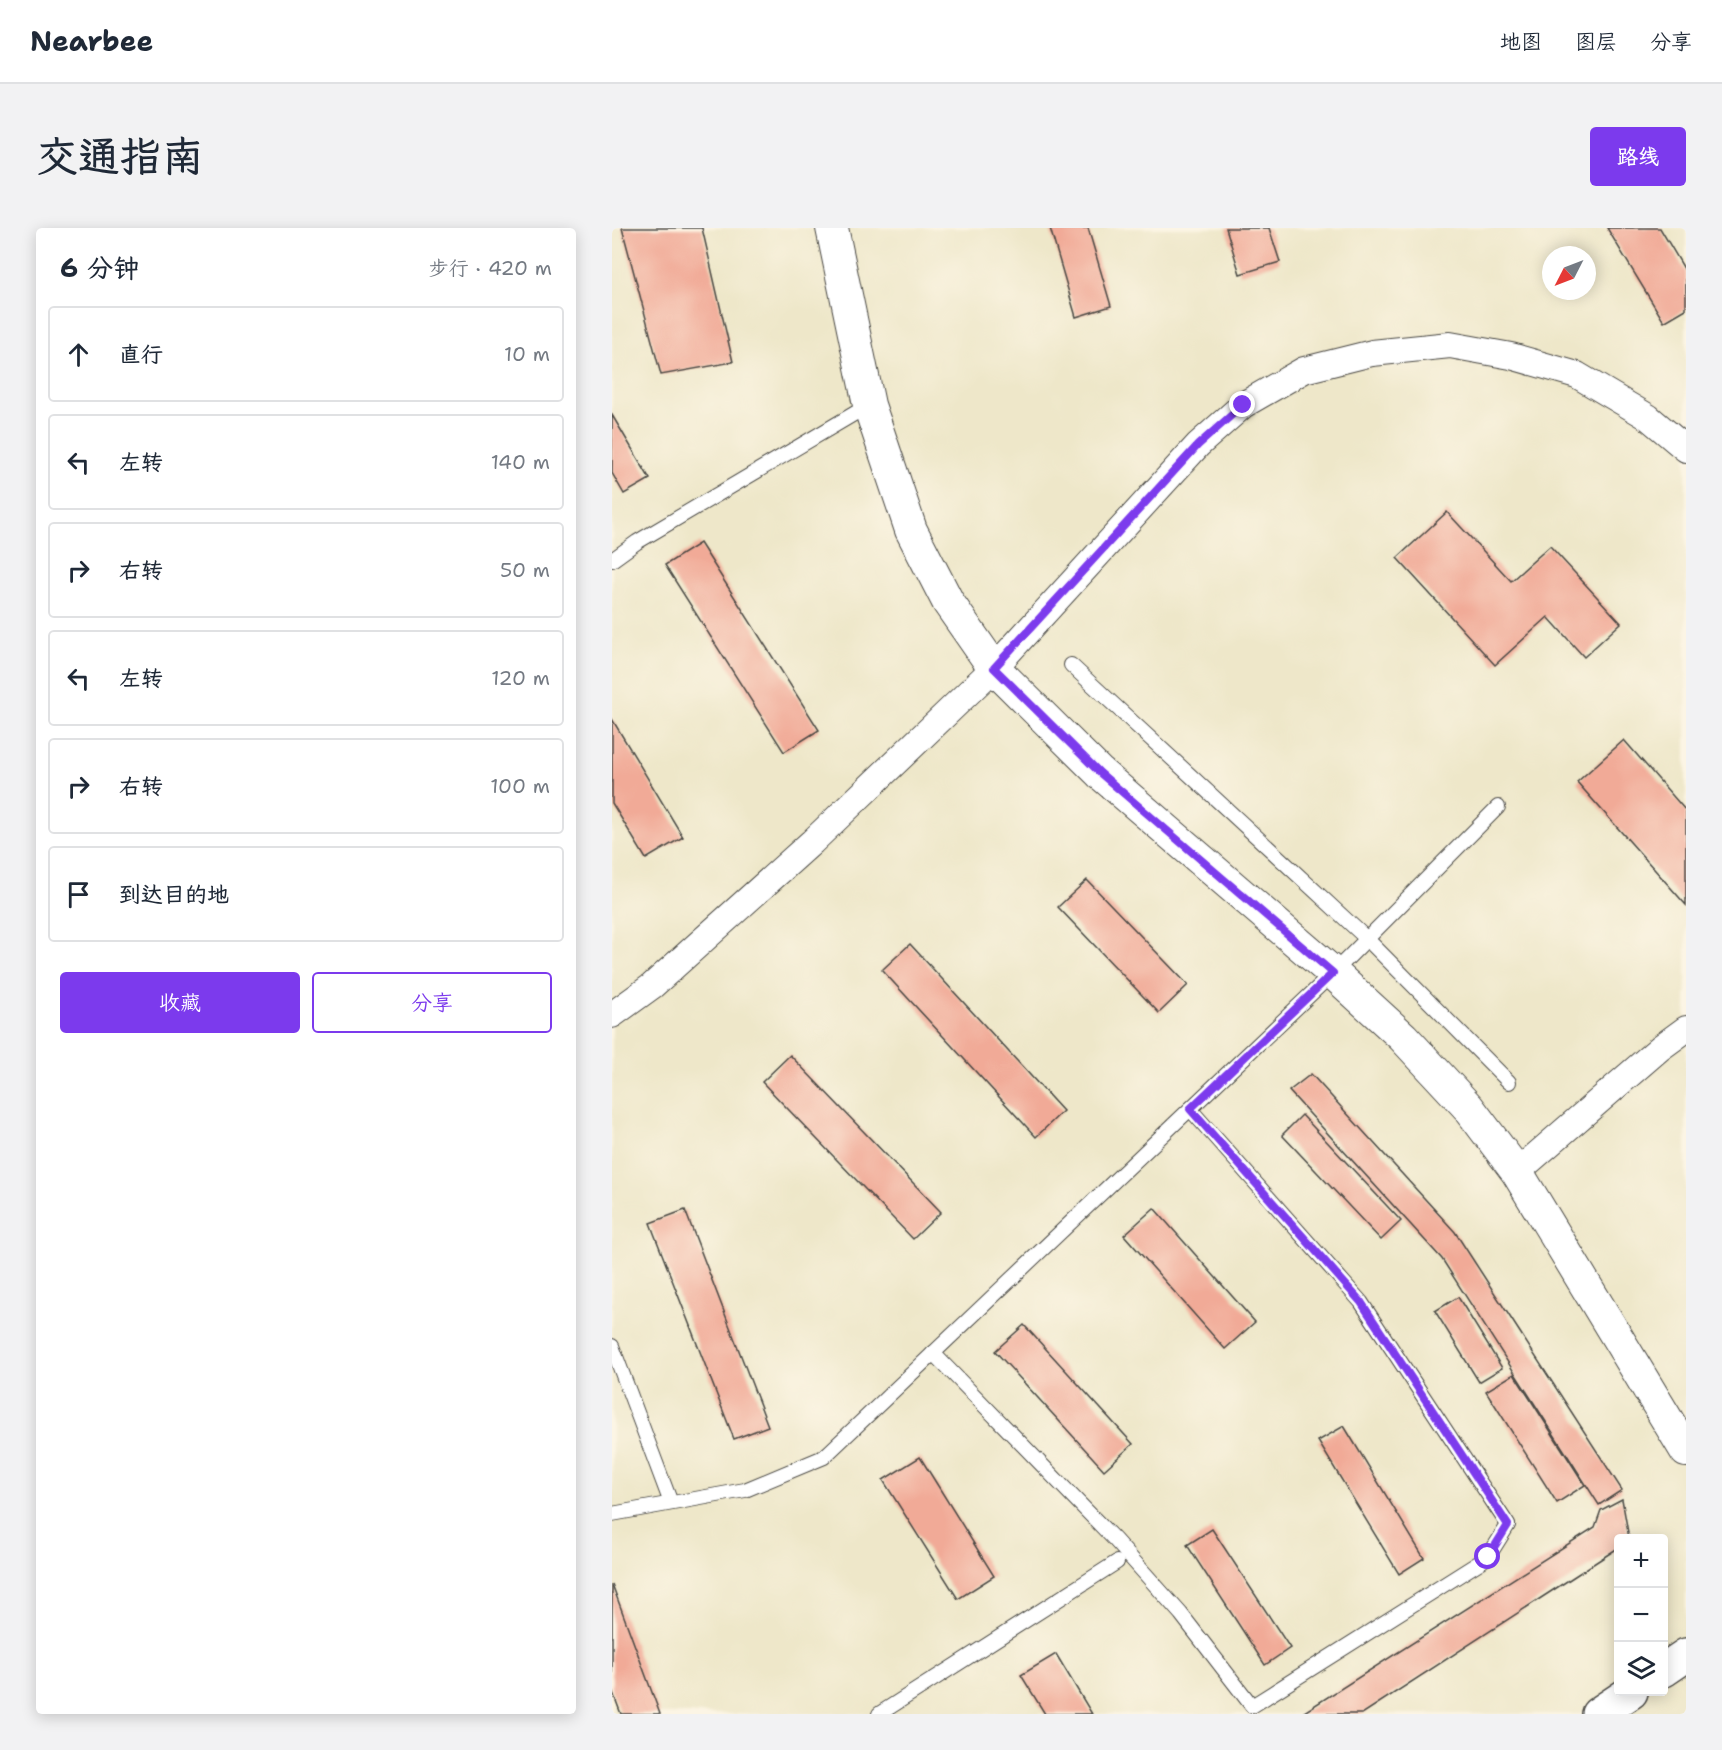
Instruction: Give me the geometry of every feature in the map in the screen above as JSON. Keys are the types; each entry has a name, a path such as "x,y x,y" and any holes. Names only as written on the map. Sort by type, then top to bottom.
{"main road":[{"path":"1668,1667 1686,1655"},
{"path":"1598,1714 1626,1696"}],"street":[{"path":"832,228 869,405 911,530 948,602 994,668 1100,773 1333,973 1403,1037 1468,1107 1517,1172 1686,1451"},
{"path":"612,1016 652,986 812,842 994,668 1198,445 1243,405 1304,370 1372,353 1450,345 1511,356 1577,375 1648,417 1686,449"},
{"path":"1517,1172 1660,1048 1686,1029"}],"lane":[{"path":"612,560 637,542 869,405"},
{"path":"1071,665 1367,939 1509,1082"},
{"path":"612,1514 745,1490 824,1457 1333,973 1498,807"},
{"path":"933,1353 1115,1540 1181,1614 1252,1706 1488,1557 1508,1525 1361,1302 1190,1109"},
{"path":"612,1346 671,1503"},
{"path":"879,1714 1117,1563"}],"building":[{"path":"622,228 702,228 733,362 661,375"},
{"path":"1050,228 1088,228 1111,306 1076,317"},
{"path":"1226,228 1269,228 1280,262 1240,274"},
{"path":"1607,228 1660,228 1686,272 1686,309 1664,322"},
{"path":"612,415 650,479 624,494 612,473"},
{"path":"1447,512 1511,581 1550,546 1621,623 1584,657 1548,617 1495,665 1397,558"},
{"path":"700,543 819,730 784,752 665,565"},
{"path":"612,719 683,837 646,859 612,803"},
{"path":"1624,740 1686,811 1686,905 1577,782"},
{"path":"1087,880 1188,985 1159,1013 1058,907"},
{"path":"910,944 1063,1111 1036,1137 882,970"},
{"path":"790,1055 941,1212 913,1239 762,1082"},
{"path":"1311,1074 1455,1232 1622,1490 1599,1505 1442,1259 1289,1091"},
{"path":"1302,1115 1401,1221 1381,1240 1282,1135"},
{"path":"1154,1208 1255,1322 1225,1349 1124,1235"},
{"path":"685,1210 768,1426 734,1439 650,1223"},
{"path":"1458,1297 1502,1368 1479,1382 1435,1311"},
{"path":"1024,1325 1133,1444 1104,1470 995,1351"},
{"path":"1514,1374 1585,1485 1557,1503 1486,1391"},
{"path":"1344,1426 1424,1558 1399,1574 1318,1441"},
{"path":"920,1457 994,1576 958,1599 883,1480"},
{"path":"1622,1499 1628,1534 1614,1534 1614,1551 1362,1714 1301,1714 1595,1527 1601,1510"},
{"path":"1212,1529 1290,1648 1265,1665 1187,1545"},
{"path":"612,1584 660,1714 621,1714 612,1690"},
{"path":"1056,1654 1092,1714 1045,1714 1021,1675"}],"route":[{"path":"1243,405 1198,445 994,668 1100,773 1333,973 1190,1109 1361,1302 1508,1525 1488,1557"}]}
